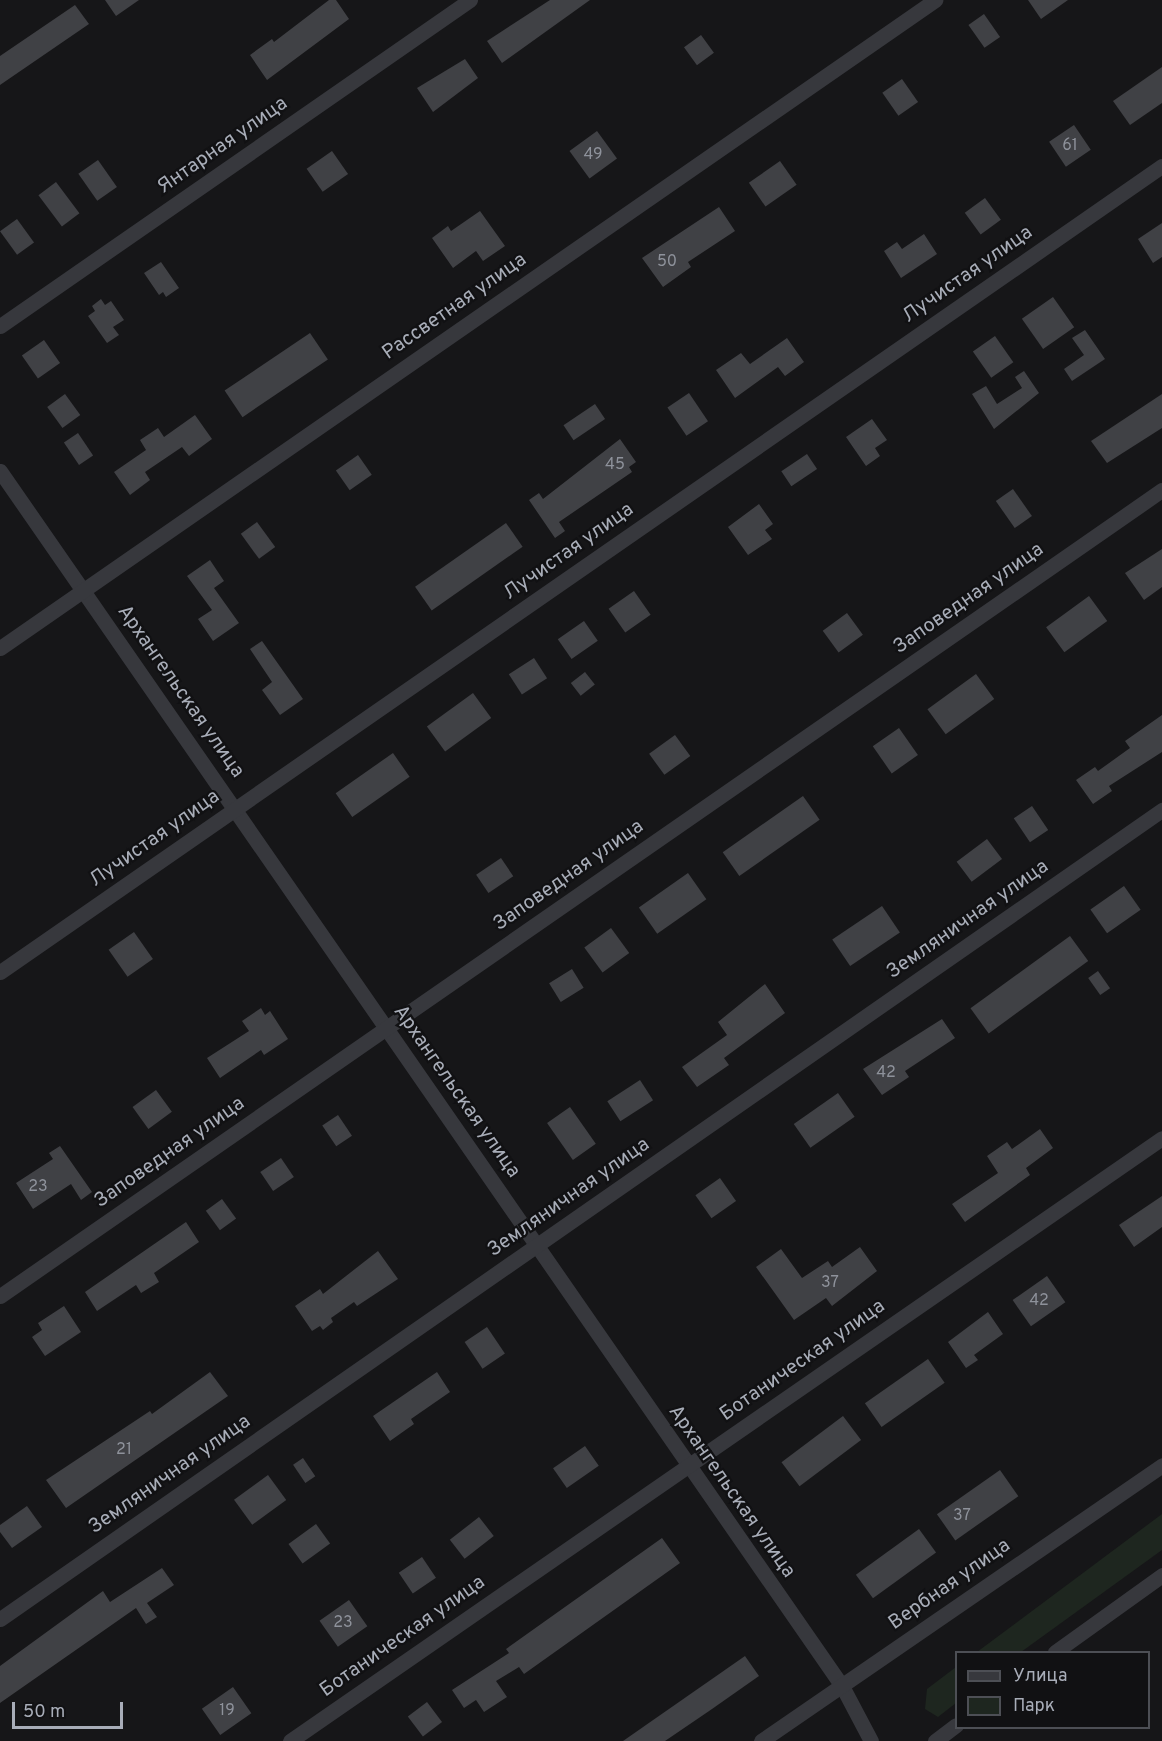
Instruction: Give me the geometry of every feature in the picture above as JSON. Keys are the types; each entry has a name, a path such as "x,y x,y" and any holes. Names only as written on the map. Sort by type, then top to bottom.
{"street":[{"name":"Янтарная улица","path":"0,326 470,0"},
{"name":"Рассветная улица","path":"0,648 935,0"},
{"name":"Лучистая улица","path":"0,972 1162,166"},
{"name":"Архангельская улица","path":"0,471 236,808 687,1467 842,1686 870,1741"},
{"name":"Заповедная улица","path":"0,1296 1162,490"},
{"name":"Земляничная улица","path":"0,1619 1162,810"},
{"name":"Ботаническая улица","path":"290,1741 1162,1138"},
{"name":"Вербная улица","path":"761,1741 1162,1465"},
{"path":"1059,1651 1162,1575"},
{"path":"935,1741 955,1726"}],"green space":[{"path":"1162,1514 1162,1550 1022,1651 978,1651"},
{"path":"955,1668 955,1704 938,1717 925,1709 927,1689"}],"building":[{"path":"105,0 139,0 116,16"},
{"path":"329,0 336,0 349,19 267,80 250,55 272,39 274,42"},
{"path":"550,0 590,0 502,63 487,41"},
{"path":"1028,0 1068,0 1041,19"},
{"path":"75,5 89,24 0,85 0,56"},
{"path":"984,14 1000,37 984,48 968,25"},
{"path":"701,35 714,53 697,65 684,47"},
{"path":"465,59 478,78 433,112 417,88"},
{"path":"1162,67 1162,103 1130,125 1113,101"},
{"path":"902,79 918,102 898,116 882,93"},
{"path":"1074,125 1091,150 1066,167 1049,142"},
{"path":"597,131 617,159 589,178 569,151"},
{"path":"332,151 348,174 323,192 307,169"},
{"path":"98,160 117,187 97,201 78,174"},
{"path":"780,161 797,185 766,207 749,183"},
{"path":"56,182 79,213 62,226 38,195"},
{"path":"985,198 1001,220 981,235 965,213"},
{"path":"719,207 735,231 688,262 691,267 663,287 642,258"},
{"path":"480,211 505,246 483,261 476,251 453,268 432,238 448,226 451,231"},
{"path":"17,219 34,242 17,255 0,231"},
{"path":"1162,223 1162,257 1153,263 1138,239"},
{"path":"924,234 937,254 901,278 884,251 897,242 902,249"},
{"path":"161,262 179,288 166,297 163,292 159,295 144,273"},
{"path":"1053,297 1074,327 1043,349 1022,319"},
{"path":"101,299 105,305 111,301 124,320 113,327 119,335 107,343 88,316 95,311 92,306"},
{"path":"1085,330 1105,359 1072,381 1064,369 1084,355 1072,338"},
{"path":"310,333 328,360 243,417 225,391"},
{"path":"995,336 1013,362 991,378 973,351"},
{"path":"787,338 804,362 785,376 778,367 735,398 716,370 741,353 750,364"},
{"path":"44,340 60,363 38,378 22,355"},
{"path":"1024,371 1039,393 994,429 972,394 986,386 997,404 1022,388 1015,377"},
{"path":"689,393 708,421 686,436 667,408"},
{"path":"65,394 80,415 62,428 47,407"},
{"path":"1162,394 1162,428 1107,463 1091,441"},
{"path":"595,404 605,419 574,440 563,425"},
{"path":"195,415 212,439 189,456 182,447 145,472 150,480 130,495 114,472 146,450 140,440 158,428 164,437"},
{"path":"872,419 887,440 875,448 880,456 866,466 846,437"},
{"path":"78,433 93,455 79,465 64,443"},
{"path":"620,439 636,462 629,467 632,472 559,522 565,531 555,538 529,500 539,493 543,499"},
{"path":"807,454 817,469 791,486 781,471"},
{"path":"358,455 372,475 350,490 336,470"},
{"path":"1013,489 1032,516 1015,528 996,501"},
{"path":"759,504 773,524 765,530 772,539 748,555 728,527"},
{"path":"257,522 275,547 259,559 241,534"},
{"path":"506,523 523,547 432,610 415,587"},
{"path":"1162,549 1162,587 1144,600 1125,573"},
{"path":"210,560 224,581 214,588 239,623 213,641 198,619 212,610 187,576"},
{"path":"634,591 651,615 625,633 609,609"},
{"path":"1089,596 1107,621 1064,652 1046,627"},
{"path":"847,613 863,635 839,652 823,631"},
{"path":"584,621 598,641 572,659 558,639"},
{"path":"262,641 303,699 280,715 262,690 272,682 250,649"},
{"path":"534,658 547,678 522,694 509,674"},
{"path":"585,672 595,685 581,696 571,683"},
{"path":"976,674 994,699 946,734 927,709"},
{"path":"473,693 491,718 445,752 427,727"},
{"path":"1162,715 1162,752 1109,786 1112,791 1093,804 1076,780 1095,767 1098,771 1130,748 1125,741"},
{"path":"899,728 918,755 892,773 873,746"},
{"path":"675,735 690,756 664,775 649,754"},
{"path":"393,753 410,777 352,817 336,793"},
{"path":"803,796 820,820 739,876 723,852"},
{"path":"1032,806 1048,830 1030,842 1014,818"},
{"path":"987,839 1002,859 972,882 957,862"},
{"path":"501,858 513,876 488,893 476,875"},
{"path":"688,873 706,899 657,934 639,907"},
{"path":"1124,886 1141,910 1107,933 1090,910"},
{"path":"882,906 900,933 850,966 832,940"},
{"path":"611,928 629,953 603,972 584,947"},
{"path":"134,932 153,959 128,977 109,950"},
{"path":"1070,936 1088,961 989,1033 970,1008"},
{"path":"572,969 584,988 561,1002 549,983"},
{"path":"1098,971 1110,988 1100,995 1088,978"},
{"path":"765,984 785,1013 724,1058 729,1065 697,1087 682,1067 727,1035 718,1022"},
{"path":"261,1008 265,1015 270,1011 288,1039 264,1055 261,1050 220,1078 207,1058 249,1031 242,1021"},
{"path":"942,1019 955,1038 905,1071 909,1077 882,1095 863,1069"},
{"path":"640,1080 653,1100 620,1121 607,1101"},
{"path":"156,1090 172,1112 148,1129 133,1107"},
{"path":"838,1093 855,1117 810,1148 794,1124"},
{"path":"570,1107 596,1144 573,1160 547,1123"},
{"path":"338,1115 352,1136 336,1146 322,1126"},
{"path":"1040,1129 1053,1148 1026,1168 1030,1175 965,1222 952,1204 998,1173 987,1156 1007,1142 1012,1149"},
{"path":"60,1146 92,1192 81,1200 71,1184 33,1209 16,1183 53,1159 49,1153"},
{"path":"281,1158 294,1177 273,1191 260,1172"},
{"path":"720,1178 736,1201 711,1218 695,1195"},
{"path":"1162,1196 1162,1227 1134,1247 1119,1225"},
{"path":"222,1199 236,1218 220,1230 206,1211"},
{"path":"186,1222 199,1242 154,1273 159,1282 141,1293 136,1285 97,1311 85,1292"},
{"path":"860,1247 877,1271 832,1306 826,1298 794,1320 756,1267 781,1249 802,1278 828,1261 832,1267"},
{"path":"378,1251 398,1279 357,1306 354,1302 331,1318 333,1322 323,1330 320,1326 312,1331 295,1306 320,1289 323,1294"},
{"path":"1047,1276 1065,1302 1031,1326 1013,1300"},
{"path":"64,1306 81,1332 45,1356 32,1337 42,1330 38,1323"},
{"path":"988,1312 1003,1334 974,1355 978,1360 966,1368 948,1342"},
{"path":"487,1327 505,1354 483,1369 465,1342"},
{"path":"928,1359 945,1383 882,1427 865,1403"},
{"path":"210,1372 228,1396 66,1508 46,1480 150,1411 152,1414"},
{"path":"437,1372 450,1392 411,1419 414,1424 390,1441 373,1416"},
{"path":"843,1416 861,1440 800,1486 782,1462"},
{"path":"585,1446 599,1466 567,1488 553,1468"},
{"path":"303,1458 315,1476 305,1483 293,1465"},
{"path":"1000,1470 1018,1496 955,1540 937,1514"},
{"path":"268,1475 286,1500 252,1525 234,1500"},
{"path":"27,1506 42,1527 12,1548 0,1532 0,1525"},
{"path":"479,1517 494,1536 465,1559 450,1540"},
{"path":"316,1524 330,1543 303,1563 288,1544"},
{"path":"919,1529 936,1552 873,1598 856,1575"},
{"path":"662,1538 680,1563 524,1674 519,1667 496,1681 507,1697 484,1712 476,1700 464,1708 452,1690 509,1653 506,1649"},
{"path":"422,1557 436,1578 413,1593 399,1573"},
{"path":"162,1568 174,1585 147,1603 157,1617 146,1624 136,1608 0,1703 0,1666 103,1591 110,1602"},
{"path":"349,1600 367,1626 338,1647 320,1621"},
{"path":"745,1656 759,1676 712,1709 665,1741 623,1741"},
{"path":"233,1687 251,1713 220,1735 202,1709"},
{"path":"427,1702 442,1722 423,1736 408,1716"}]}
